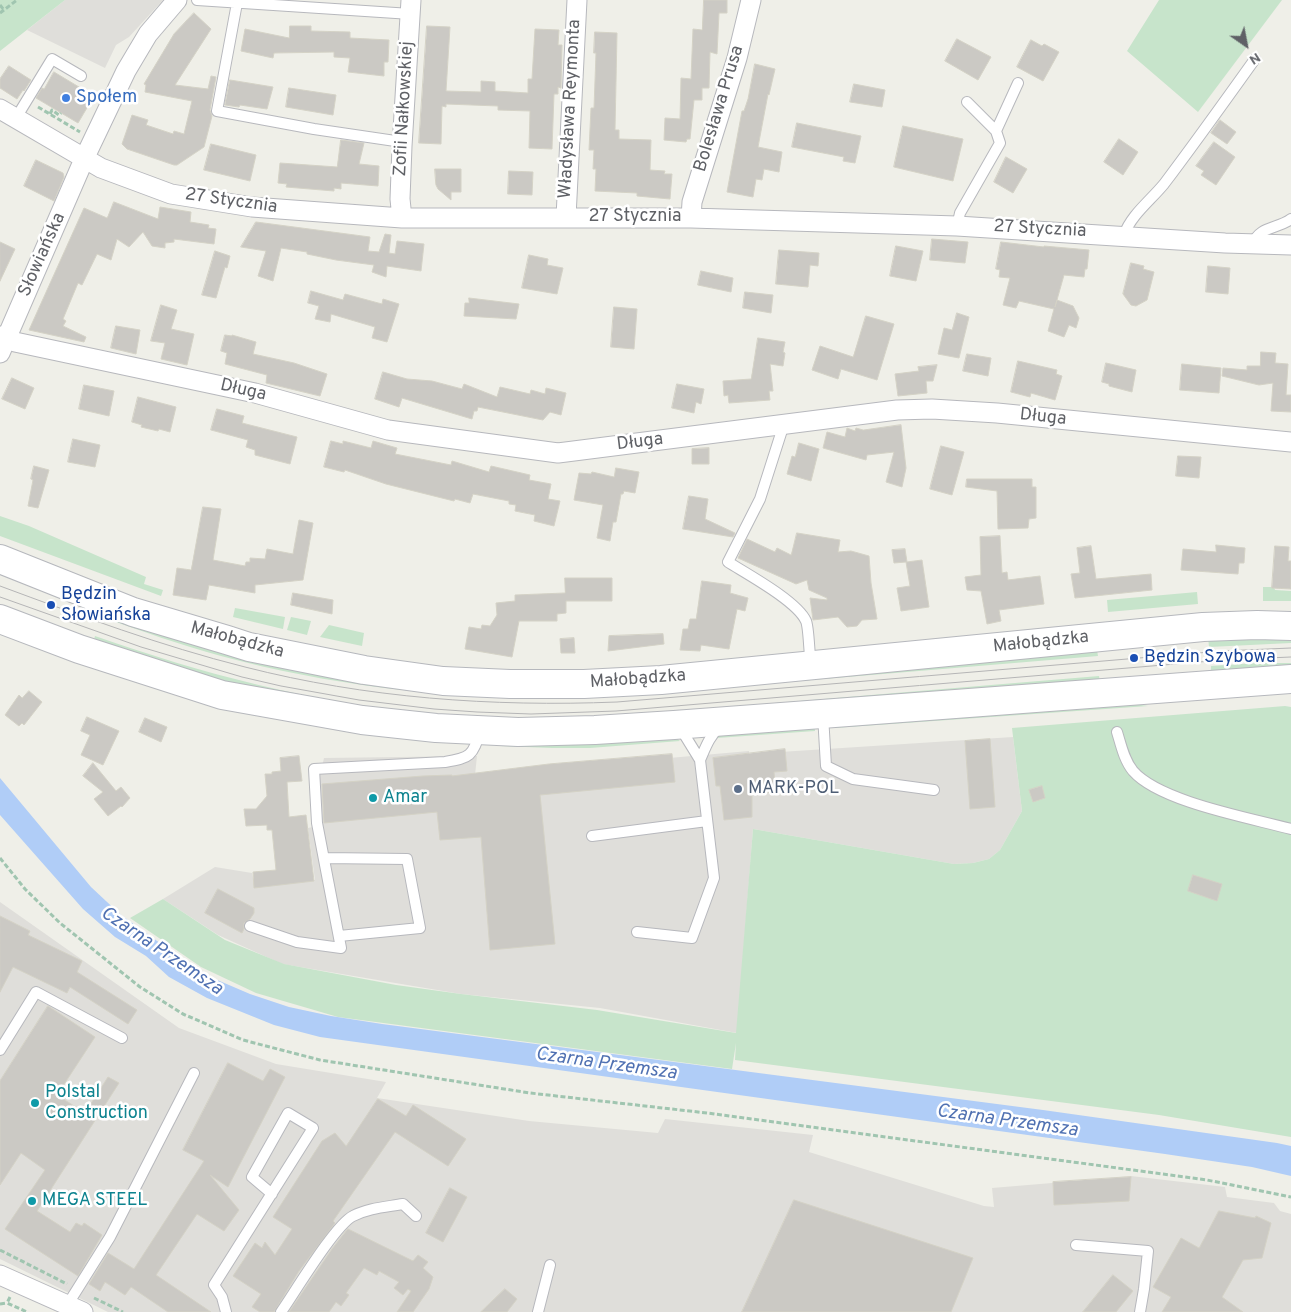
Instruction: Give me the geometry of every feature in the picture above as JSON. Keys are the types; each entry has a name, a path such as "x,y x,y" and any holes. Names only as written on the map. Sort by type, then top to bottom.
{"street":[{"name":"Słowiańska","path":"2,343 85,157 126,71 148,34 177,0"},
{"name":"Władysława Reymonta","path":"566,217 577,0"},
{"name":"Bolesława Prusa","path":"691,218 692,202 737,58 751,0"},
{"name":"Zofii Nałkowskiej","path":"402,218 400,199 402,142 411,7"},
{"name":"27 Stycznia","path":"14,111 101,168 171,194 252,207 402,218 691,218 957,226 1224,243 1291,245"},
{"name":"Długa","path":"2,343 27,345 254,393 388,430 558,453 897,410 932,409 997,413 1291,442"},
{"name":"Małobądzka","path":"0,559 133,612 249,647 364,670 443,681 510,684 584,684 661,680 1203,627 1291,626"},
{"path":"0,619 79,649 222,694 362,720 436,728 518,732 674,725 1291,679"},
{"path":"0,1275 76,1302"}],"lane":[{"path":"197,0 237,3 411,7"},
{"path":"237,3 217,111 314,129 402,142"},
{"path":"1124,236 1128,224 1161,188 1255,59"},
{"path":"14,111 52,60 81,76"},
{"path":"996,132 1018,83"},
{"path":"957,226 960,214 1000,143 996,132 967,102"},
{"path":"1253,244 1260,232 1282,225 1291,219"},
{"path":"784,424 760,499 728,562 778,594 797,609 806,621 811,666"},
{"path":"823,714 826,766 853,779 934,790"},
{"path":"700,760 715,731 728,721"},
{"path":"637,932 692,938 714,878 700,760 684,734 674,725"},
{"path":"250,926 297,942 341,948 317,823 314,769 445,762 462,759 470,755 475,748 480,730"},
{"path":"1118,732 1122,751 1133,770 1148,783 1162,791 1192,802 1291,828"},
{"path":"592,836 707,821"},
{"path":"324,858 407,859 420,928 339,936"},
{"path":"0,1050 36,992 122,1038"},
{"path":"76,1302 194,1073"},
{"path":"226,1312 222,1297 214,1285 272,1194 313,1128 288,1113 252,1176 272,1194"},
{"path":"281,1312 334,1235 352,1216 369,1210 402,1204 416,1216"},
{"path":"1076,1245 1148,1252 1140,1312"},
{"path":"538,1312 550,1265"}],"path":[{"path":"0,13 16,0"},
{"path":"0,5 4,10"},
{"path":"14,111 35,105 82,133 87,129"},
{"path":"50,114 52,110 59,115 61,113"},
{"path":"0,858 25,889 60,923 140,987 184,1014 243,1040 320,1060 521,1091 717,1114 1207,1180 1291,1197"},
{"path":"0,1250 76,1302 123,1312"},
{"path":"7,1304 10,1296"},
{"path":"0,1304 7,1304 27,1312"}],"shaded area":[{"path":"65,0 163,0 129,37 116,45 105,68 27,30"},
{"path":"1013,737 1022,811 1000,850 989,859 973,863 954,864 753,829 737,1033 600,1008 461,994 282,964 218,935 163,899 215,867 252,873 255,887 315,880 308,828 322,825 318,783 324,758 477,756 475,775 749,751 749,754"},
{"path":"0,902 179,1028 276,1064 386,1082 377,1098 529,1121 658,1133 665,1119 813,1135 809,1152 984,1206 994,1207 992,1188 1131,1176 1225,1187 1227,1197 1274,1203 1280,1211 1291,1214 1291,1312 108,1312 0,1259"}],"green space":[{"path":"0,0 65,0 0,51"},
{"path":"1159,0 1282,0 1198,112 1127,51"},
{"path":"0,516 29,526 146,577 144,584 163,590 161,596 0,536"},
{"path":"1263,587 1274,587 1275,590 1291,591 1291,601 1263,601"},
{"path":"1197,592 1198,604 1108,612 1107,600"},
{"path":"235,608 285,617 283,629 233,617"},
{"path":"104,611 380,682 1097,650 1098,656 608,697 559,698 461,695 364,685 268,668 206,652 146,633 102,617"},
{"path":"291,617 311,621 307,635 287,630"},
{"path":"329,625 364,633 362,646 320,637"},
{"path":"1291,634 1291,643 1209,647 1208,636"},
{"path":"95,636 176,663 217,674 259,685 342,702 445,715 535,719 445,719 254,691 93,643"},
{"path":"1291,663 1291,670 1211,675 1211,666"},
{"path":"1099,676 1100,682 638,719 535,719 691,711"},
{"path":"1110,701 1148,706 834,728 833,722"},
{"path":"1291,707 1291,1137 1159,1115 735,1060 736,1043 732,1069 338,1017 256,993 201,967 130,918 163,899 225,940 284,964 396,985 597,1010 736,1033 753,829 954,864 973,863 989,859 1000,850 1022,811 1012,728"},
{"path":"814,723 815,731 717,738 726,730"},
{"path":"669,733 680,741 590,748 500,746 509,740"}],"water":[{"name":"Czarna Przemsza","path":"0,778 91,887 121,915 189,964 215,979 250,994 289,1007 382,1024 1043,1110 1277,1143 1291,1146 1291,1176 1252,1167 1165,1154 320,1037 274,1025 207,998 169,977 146,956 115,937 83,909 0,815"}],"building":[{"path":"704,0 727,0 727,13 719,13 717,54 710,52 709,88 702,88 702,100 694,100 690,139 687,139 686,142 664,140 665,118 680,119 681,78 691,79 693,29 702,30"},
{"path":"194,13 211,29 175,85 208,89 211,76 216,77 210,110 212,116 204,147 177,165 174,165 127,149 122,144 132,115 148,120 146,125 173,134 174,131 184,134 192,101 145,92 146,85 144,84 174,34"},
{"path":"290,26 311,26 311,31 350,32 350,38 389,40 388,62 384,62 384,76 348,72 350,58 334,57 334,52 274,53 273,58 241,51 245,29 289,38"},
{"path":"427,26 450,27 446,91 481,92 481,81 495,82 495,91 528,93 528,79 532,79 535,29 559,30 558,45 562,45 561,88 558,87 558,94 554,94 552,149 529,148 530,111 498,110 498,106 446,104 446,107 442,106 441,144 419,143"},
{"path":"595,32 617,33 615,130 619,130 619,139 651,140 650,170 665,171 664,174 672,174 670,199 637,196 637,193 595,191 596,169 593,169 594,150 589,150 591,108 594,108"},
{"path":"957,39 991,57 978,80 945,61"},
{"path":"1031,40 1059,52 1043,81 1017,67"},
{"path":"755,64 775,69 768,94 758,147 782,152 779,172 764,169 762,180 756,179 753,197 727,192 742,111 744,111 748,99"},
{"path":"9,66 31,80 17,99 0,88 0,79"},
{"name":"Społem","path":"54,72 94,96 78,123 36,98"},
{"path":"230,80 273,87 267,109 225,105"},
{"path":"854,84 885,90 882,107 850,102"},
{"path":"289,88 336,95 333,115 286,107"},
{"path":"1220,120 1236,132 1227,144 1211,133"},
{"path":"797,123 861,136 855,163 843,161 844,157 792,147"},
{"path":"903,126 963,139 953,181 894,167"},
{"path":"1119,139 1138,152 1123,175 1104,162"},
{"path":"341,140 364,143 359,164 379,166 378,186 341,183 341,189 334,188 334,191 286,187 287,184 278,183 280,163 337,167"},
{"path":"1214,142 1235,157 1216,185 1201,175 1204,171 1196,166"},
{"path":"211,144 256,155 250,181 204,170"},
{"path":"1006,157 1027,169 1013,193 994,182"},
{"path":"36,160 63,173 64,177 54,201 24,186"},
{"path":"435,169 461,169 461,192 451,192 451,200 438,189"},
{"path":"509,171 533,172 532,195 508,194"},
{"path":"114,202 158,219 160,207 191,212 190,222 209,225 208,228 216,229 214,244 174,239 174,242 165,243 165,248 152,246 143,232 129,247 117,239 111,260 97,254 82,285 78,283 63,319 66,321 63,326 86,337 84,342 29,330 84,208 107,218"},
{"path":"256,222 370,237 368,251 379,252 385,234 391,235 389,253 395,254 397,241 424,244 421,271 387,266 386,277 372,272 374,265 336,260 307,254 307,252 281,248 273,281 258,276 266,251 241,247"},
{"path":"932,239 968,242 965,263 930,260"},
{"path":"0,242 15,249 0,281"},
{"path":"1001,242 1089,250 1084,277 1064,275 1055,307 1057,300 1073,306 1079,318 1076,328 1069,325 1064,337 1048,331 1054,309 1019,301 1016,308 1003,305 1010,278 999,277 1000,270 996,269"},
{"path":"896,246 923,251 916,281 890,276"},
{"path":"779,250 819,253 818,266 810,265 808,287 776,284"},
{"path":"215,251 230,256 216,298 202,295"},
{"path":"529,255 548,259 547,265 563,268 557,294 522,288"},
{"path":"1131,263 1144,266 1143,269 1154,272 1147,300 1136,306 1131,305 1123,294"},
{"path":"1208,266 1230,268 1228,294 1206,292"},
{"path":"701,271 733,278 731,292 698,285"},
{"path":"311,291 343,300 345,294 382,304 383,299 399,304 387,342 372,338 375,327 331,314 330,322 315,319 319,306 308,303"},
{"path":"745,292 773,295 771,313 743,308"},
{"path":"469,298 519,304 516,319 464,316 465,303 469,303"},
{"path":"161,305 177,310 171,329 194,334 187,365 161,359 165,343 151,341"},
{"path":"614,307 637,309 634,349 611,347"},
{"path":"957,313 969,317 959,358 938,354 944,328 952,330"},
{"path":"866,316 894,324 877,380 841,369 838,379 812,370 820,346 853,357"},
{"path":"116,326 140,330 136,354 111,348"},
{"path":"225,335 232,335 256,342 253,354 294,363 327,374 320,396 266,383 267,375 225,364 227,353 221,351"},
{"path":"758,338 785,342 783,366 770,364 773,391 769,391 770,400 729,403 728,395 724,396 723,381 751,379"},
{"path":"1261,352 1276,353 1275,363 1288,364 1286,395 1291,395 1291,412 1271,411 1273,383 1259,385 1222,376 1223,368 1247,370 1247,366 1260,366"},
{"path":"967,354 991,358 988,376 963,371"},
{"path":"1018,361 1057,370 1056,374 1062,376 1055,400 1031,393 1030,397 1011,392"},
{"path":"1106,363 1136,370 1132,392 1109,386 1109,384 1102,382"},
{"path":"1182,364 1221,368 1219,393 1180,390"},
{"path":"937,365 933,381 926,381 927,393 898,396 895,374 919,371 918,367"},
{"path":"383,372 407,379 432,381 462,389 464,384 497,397 500,387 530,394 531,390 545,394 546,388 566,393 561,415 550,412 543,420 478,407 477,411 474,411 472,419 402,398 399,407 375,399"},
{"path":"12,378 34,388 25,409 2,399"},
{"path":"677,384 704,389 701,404 696,402 694,413 672,408"},
{"path":"84,385 114,391 109,416 79,409"},
{"path":"138,397 176,407 170,432 141,427 142,425 132,422"},
{"path":"217,409 244,416 242,423 297,437 290,464 255,455 255,450 246,447 248,440 211,430"},
{"path":"901,425 906,468 902,487 886,482 894,452 867,455 866,460 823,448 827,432 845,437 847,428 855,431 856,428 863,430"},
{"path":"73,439 100,445 95,467 68,462"},
{"path":"331,441 343,444 343,441 371,448 373,441 397,448 395,454 451,465 452,461 489,472 491,466 530,475 529,480 551,484 548,499 560,501 554,526 534,521 535,515 515,511 516,505 509,504 509,501 473,494 470,503 455,499 454,501 386,484 345,470 344,472 324,467"},
{"path":"799,443 819,449 811,481 787,474 792,456 795,457"},
{"path":"941,446 964,452 952,495 930,489"},
{"path":"709,448 709,464 692,464 692,449"},
{"path":"1178,456 1201,457 1199,478 1176,476"},
{"path":"34,466 49,470 38,508 28,506"},
{"path":"616,468 639,472 635,493 624,491 621,494 616,522 613,522 610,541 597,538 603,505 574,500 579,473 591,474 592,472 614,477"},
{"path":"967,479 1032,479 1032,487 1036,487 1036,518 1029,519 1028,528 998,529 997,491 966,487"},
{"path":"689,496 708,499 705,519 735,533 733,537 683,529"},
{"path":"203,507 221,509 213,560 245,566 246,562 250,562 250,558 265,559 267,549 293,554 299,520 313,523 303,580 255,585 255,593 209,585 206,600 173,595 177,568 191,570"},
{"path":"797,533 840,540 838,552 851,551 869,556 877,619 862,620 857,626 847,627 838,617 813,620 810,598 827,600 827,598 809,590 807,580 796,584 738,558 747,539 775,552 777,548 791,555"},
{"path":"1000,536 1002,573 1007,572 1008,580 1040,576 1044,604 999,610 1001,621 987,624 981,591 967,590 965,577 981,575 980,537"},
{"path":"1216,545 1245,548 1244,563 1239,563 1238,574 1181,570 1183,549 1216,552"},
{"path":"1091,546 1096,579 1151,574 1152,590 1075,598 1071,574 1080,573 1077,548"},
{"path":"1275,546 1289,547 1288,561 1291,561 1291,589 1272,588"},
{"path":"905,549 907,562 922,560 929,607 901,611 897,588 910,586 906,562 894,563 892,550"},
{"path":"565,578 612,578 612,601 566,601 566,613 557,614 557,621 519,621 512,657 465,649 469,627 481,629 482,625 490,626 497,615 496,603 515,601 515,595 565,593"},
{"path":"702,581 731,585 730,593 748,598 745,611 737,609 729,649 701,645 700,651 680,650 683,629 688,629 690,619 696,619"},
{"path":"293,593 333,600 332,614 291,605"},
{"path":"663,634 664,644 608,651 609,636"},
{"path":"574,638 575,653 561,653 560,639"},
{"path":"29,691 42,702 24,725 22,723 19,726 5,715 19,695 22,698"},
{"path":"87,717 119,731 103,765 81,755 90,735 81,731"},
{"path":"145,718 167,727 161,742 139,732"},
{"path":"990,739 995,807 970,809 965,741"},
{"path":"785,749 787,771 774,772 776,794 752,789 752,817 724,820 720,786 716,786 713,758"},
{"path":"672,754 675,782 540,795 555,944 490,950 481,837 440,840 437,812 324,823 322,784 423,776 452,776 549,764"},
{"path":"299,756 302,781 287,782 289,817 306,815 314,881 254,888 253,872 276,870 272,830 267,830 267,825 246,826 244,809 256,809 267,796 265,774 281,771 280,758"},
{"path":"93,763 116,791 121,787 130,798 122,807 108,816 94,799 103,792 83,776"},
{"path":"1042,786 1045,798 1033,802 1029,790"},
{"path":"1193,875 1222,884 1217,901 1188,891"},
{"path":"218,889 254,908 254,913 250,919 244,923 242,933 205,913"},
{"path":"0,916 30,931 28,935 82,961 77,972 137,1010 128,1024 70,987 67,993 13,967 0,992"},
{"name":"Polstal Construction","path":"48,1006 95,1037 57,1095 85,1113 108,1077 119,1083 37,1211 70,1232 76,1223 82,1226 84,1223 102,1235 78,1276 5,1229 45,1170 21,1153 0,1185 0,1081"},
{"path":"228,1063 263,1081 270,1069 285,1077 228,1187 210,1175 239,1210 224,1231 197,1214 156,1275 211,1312 168,1312 131,1287 125,1295 105,1282 100,1291 89,1284 108,1253 134,1269 204,1161 183,1150"},
{"path":"378,1099 406,1116 413,1105 466,1139 448,1166 395,1132 333,1221 335,1223 299,1271 274,1312 260,1312 252,1307 261,1294 233,1276 255,1243 262,1248 265,1242 275,1255 292,1229 273,1217 322,1141 335,1133 346,1146"},
{"path":"1131,1177 1129,1201 1054,1205 1053,1182"},
{"path":"450,1188 467,1197 443,1242 426,1233"},
{"path":"794,1200 973,1258 951,1312 742,1312"},
{"path":"1219,1211 1255,1218 1256,1216 1271,1223 1262,1258 1243,1260 1222,1297 1243,1312 1162,1312 1171,1297 1153,1287 1181,1238 1199,1248"},
{"path":"348,1229 413,1261 418,1255 428,1262 423,1268 433,1277 429,1289 413,1312 397,1312 411,1291 408,1289 403,1295 394,1288 399,1282 379,1271 377,1275 364,1268 346,1293 349,1295 341,1306 336,1302 329,1312 289,1312"},
{"path":"1113,1275 1133,1291 1116,1312 1083,1312"},
{"path":"505,1289 517,1299 507,1312 481,1312"}],"tram line":[{"path":"0,586 152,640 245,667 291,678 383,693 476,701 523,703 617,702 1222,651 1291,648"},
{"path":"0,597 141,647 242,677 359,700 477,712 531,714 616,711 1223,660 1291,657"}],"place":[{"name":"Społem","path":"66,98"},
{"name":"Będzin Słowiańska","path":"51,605"},
{"name":"Będzin Szybowa","path":"1134,658"},
{"name":"MARK-POL","path":"738,789"},
{"name":"Amar","path":"373,798"},
{"name":"Polstal Construction","path":"35,1103"},
{"name":"MEGA STEEL","path":"32,1201"}]}
